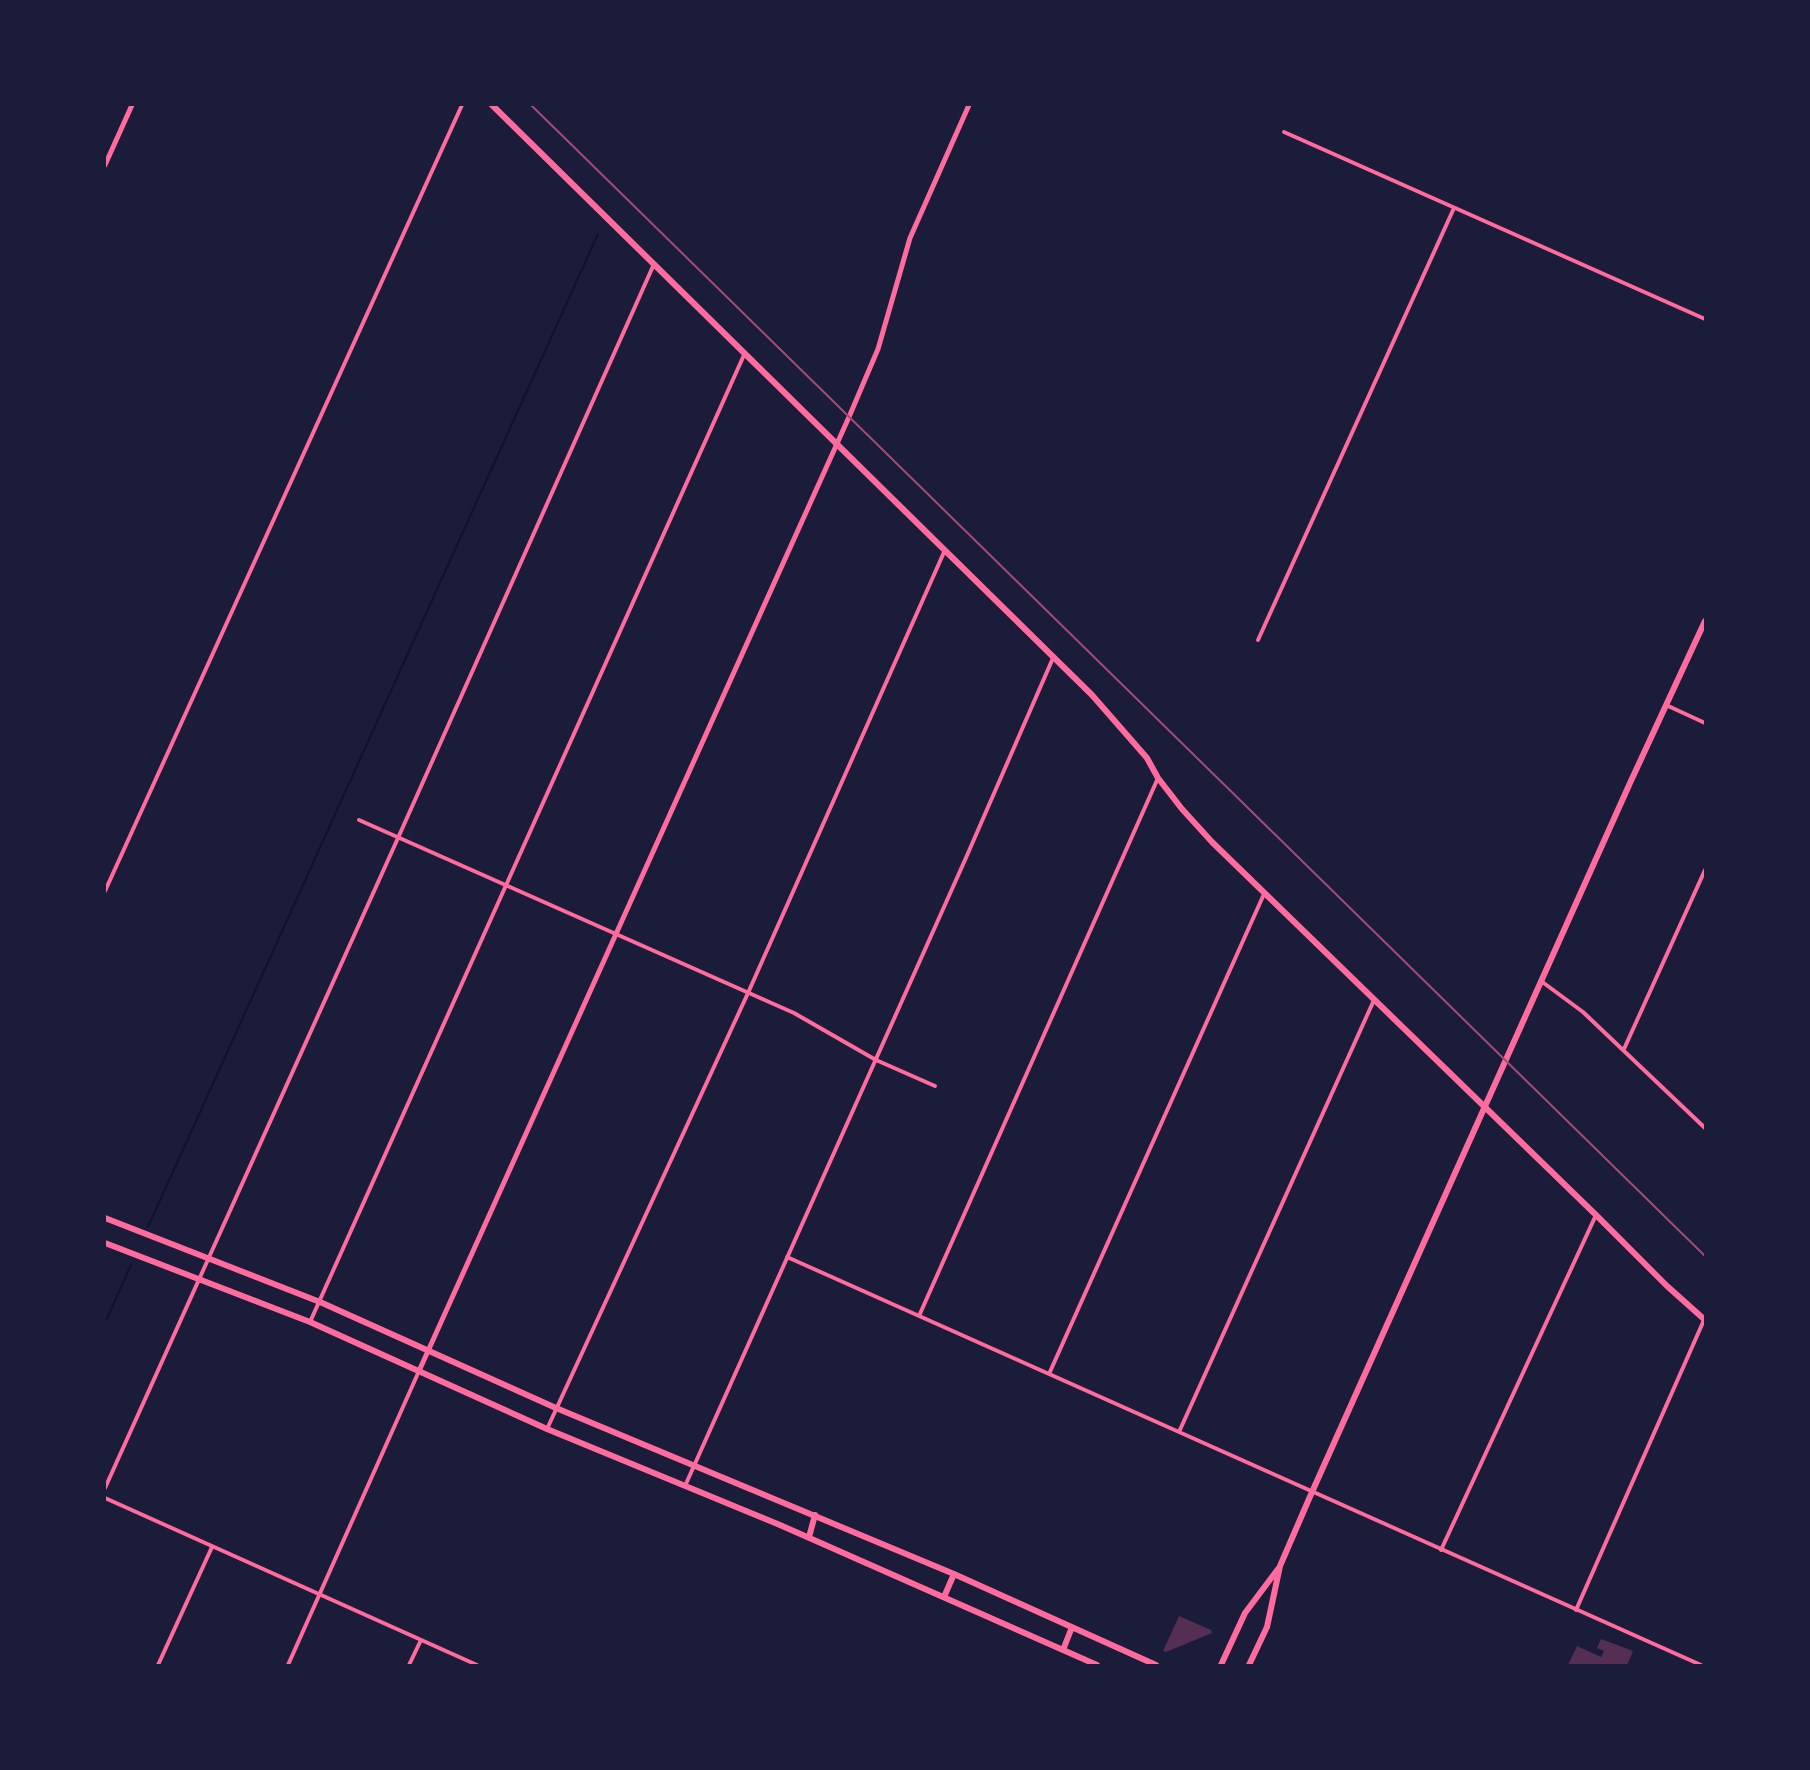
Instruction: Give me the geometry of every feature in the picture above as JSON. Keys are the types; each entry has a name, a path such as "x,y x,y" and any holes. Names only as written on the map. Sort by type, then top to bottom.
{"main road":[{"path":"492,105 1092,695 1147,758 1158,777 1196,825 1264,894 1667,1286 1705,1319"},
{"path":"1249,1665 1267,1627 1280,1566 1312,1492 1665,704 1705,621"},
{"path":"105,1218 320,1302 556,1408 954,1574 1156,1665"},
{"path":"105,1243 310,1322 547,1429 809,1537 1097,1665"},
{"path":"809,1537 815,1515"},
{"path":"1221,1665 1245,1613 1280,1566"},
{"path":"944,1598 954,1574"},
{"path":"1063,1650 1072,1627"}],"street":[{"path":"105,165 132,105"},
{"path":"105,891 462,105"},
{"path":"288,1665 878,349 910,238 969,105"},
{"path":"1284,132 1705,319"},
{"path":"1258,640 1454,208"},
{"path":"105,1488 654,264"},
{"path":"310,1322 744,355"},
{"path":"547,1429 748,993 945,549"},
{"path":"685,1486 1053,658"},
{"path":"1665,704 1705,723"},
{"path":"919,1316 1158,777"},
{"path":"359,820 794,1013 876,1060 935,1086"},
{"path":"1624,1049 1705,870"},
{"path":"1049,1374 1264,894"},
{"path":"1541,981 1584,1012 1705,1128"},
{"path":"1179,1432 1374,1000"},
{"path":"1441,1550 1596,1215"},
{"path":"787,1257 1701,1665"},
{"path":"1576,1610 1705,1319"},
{"path":"105,1498 477,1665"},
{"path":"158,1665 212,1546"},
{"path":"409,1665 421,1640"}],"building":[{"path":"1179,1616 1211,1630 1212,1633 1166,1652 1163,1651"},
{"path":"1601,1639 1633,1651 1627,1665 1568,1665 1577,1646 1601,1657 1604,1651 1597,1648"}],"waterway":[{"path":"148,1227 598,234"},
{"path":"105,1323 131,1265"}],"railway":[{"path":"531,105 1705,1256"}]}
